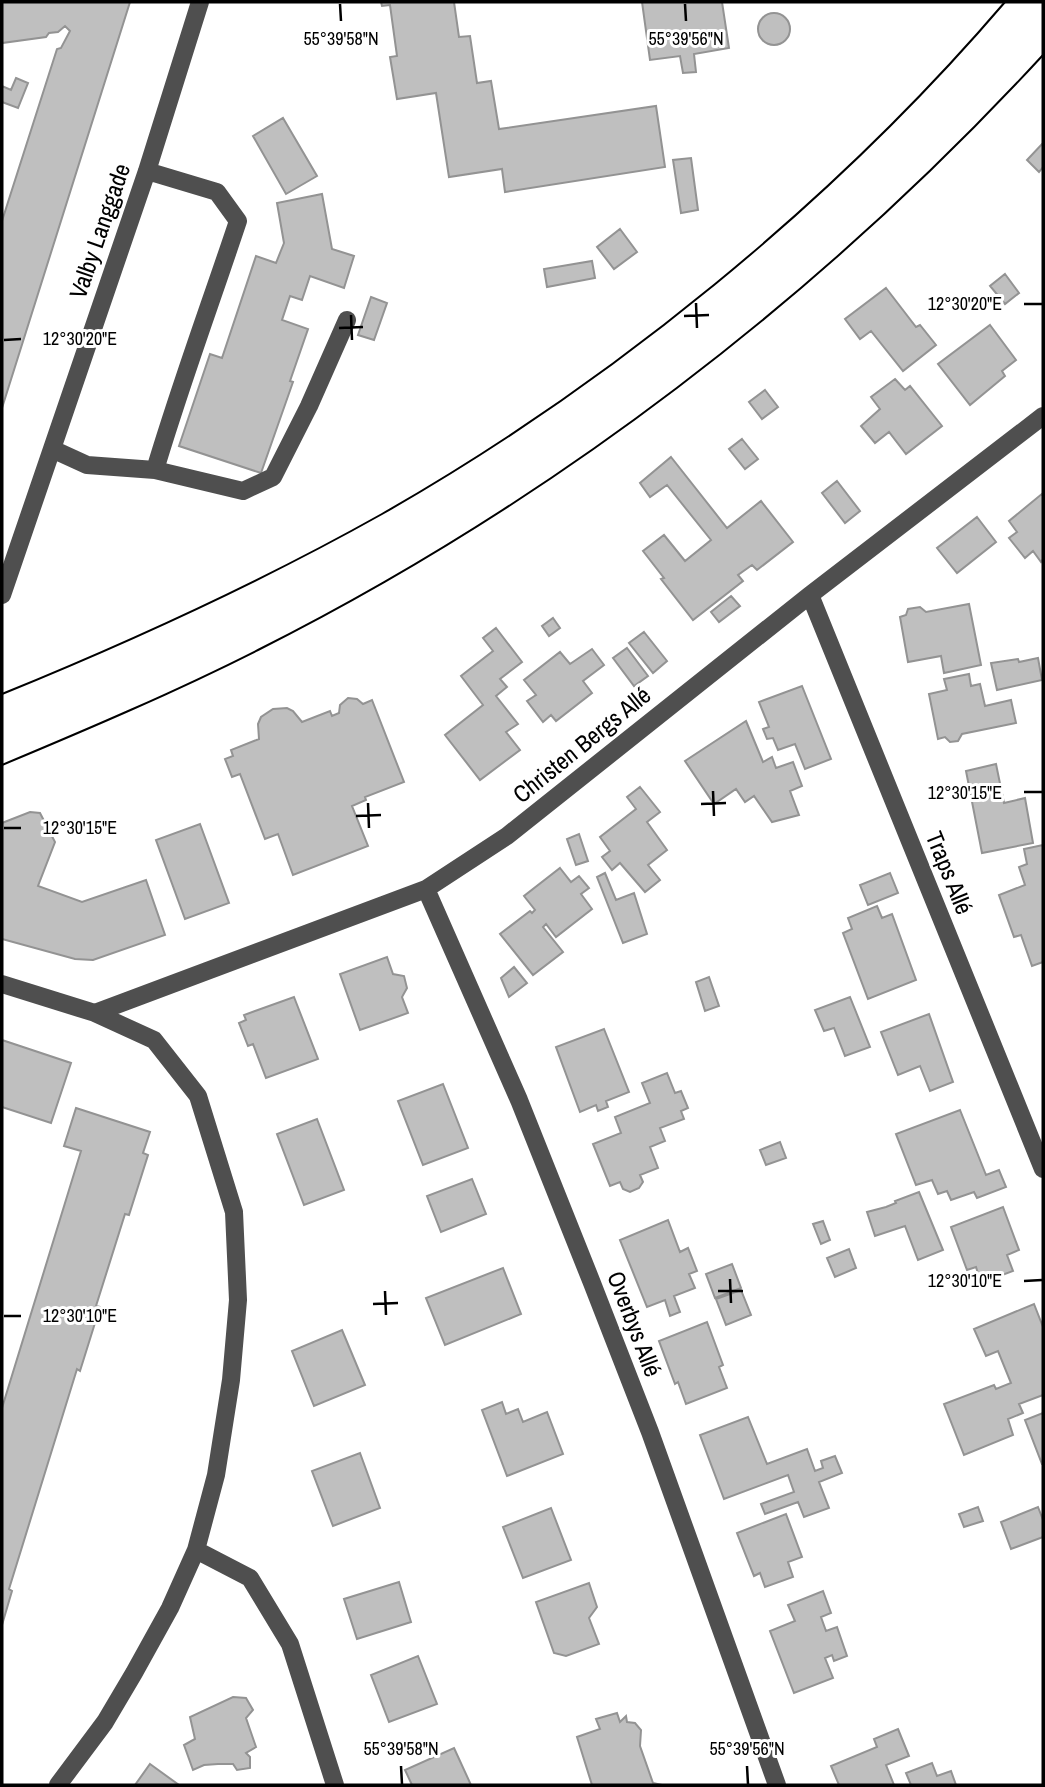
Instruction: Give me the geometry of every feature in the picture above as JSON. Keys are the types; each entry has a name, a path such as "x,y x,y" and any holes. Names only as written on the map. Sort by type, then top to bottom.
{"street":[{"name":"Valby Langgade","path":"2,595 147,170 201,2"},
{"path":"147,170 217,192 238,222 192,351 155,470"},
{"path":"52,449 87,465 155,470 243,491 273,477 309,406 347,320"},
{"name":"Christen Bergs Allé","path":"95,1013 426,889 506,836 810,594 1043,416"},
{"name":"Traps Allé","path":"810,594 1043,1169"},
{"name":"Overbys Allé","path":"426,889 519,1100 592,1283 650,1432 777,1785"},
{"path":"2,984 95,1013 153,1040 198,1096 234,1212 238,1300 231,1380 216,1475 196,1550 170,1608 134,1673 104,1722 58,1785"},
{"path":"196,1550 250,1578 290,1644 335,1785"}],"building":[{"path":"2,2 130,2 2,408 2,221 57,49 61,48 70,31 65,26 46,37 2,43"},
{"path":"381,2 454,2 459,37 470,36 477,83 491,81 499,129 656,106 665,167 505,192 502,169 449,177 436,93 397,99 390,57 397,56 390,5 382,6"},
{"path":"642,2 722,2 729,48 694,54 696,72 683,73 680,56 650,60"},
{"path":"774,13 786,17 790,29 786,41 774,45 762,41 758,29 762,17"},
{"path":"16,78 28,83 18,108 2,102 2,86 11,90"},
{"path":"283,118 317,176 286,194 253,136"},
{"path":"1043,143 1043,167 1039,172 1027,160"},
{"path":"691,158 698,210 681,213 673,160"},
{"path":"322,194 332,249 354,256 344,288 310,276 302,300 290,296 282,320 308,329 290,381 293,382 261,473 179,446 210,354 222,358 256,256 276,263 284,243 277,203"},
{"path":"620,229 637,252 614,269 597,247"},
{"path":"592,261 595,278 547,287 544,269"},
{"path":"1005,274 1019,293 1005,304 990,286"},
{"path":"886,288 916,327 920,325 936,345 903,371 871,331 860,339 845,319"},
{"path":"371,297 387,303 374,340 358,335"},
{"path":"990,325 1016,360 1002,371 1005,376 970,405 938,364"},
{"path":"895,379 905,390 910,386 942,426 906,454 889,432 875,443 861,426 880,409 871,397"},
{"path":"765,390 778,407 762,419 749,402"},
{"path":"742,439 758,459 745,469 729,449"},
{"path":"671,457 727,528 761,501 793,542 757,570 752,565 738,575 743,581 693,620 643,551 664,535 685,561 711,540 667,485 650,497 640,483"},
{"path":"837,481 860,511 845,523 822,493"},
{"path":"1043,493 1041,562 1033,551 1025,558 1009,538 1017,532 1009,521"},
{"path":"977,517 996,542 957,573 937,548"},
{"path":"731,596 740,606 719,622 711,612"},
{"path":"969,604 981,665 944,673 941,656 908,662 900,617 906,615 908,609 920,607 926,612"},
{"path":"553,618 560,628 549,636 542,626"},
{"path":"496,628 522,662 500,679 507,687 496,696 518,724 506,732 520,750 480,780 445,735 483,705 461,676 493,651 483,638"},
{"path":"644,632 667,661 653,673 629,643"},
{"path":"627,648 648,676 634,686 613,658"},
{"path":"592,649 604,665 583,681 592,693 556,721 551,715 543,722 527,701 536,695 524,680 560,652 570,664"},
{"path":"1038,658 1042,680 997,690 991,663"},
{"path":"969,674 971,686 980,684 985,706 1011,700 1016,723 962,734 958,741 950,742 945,737 938,739 929,694 947,690 944,679"},
{"path":"802,686 831,759 805,769 795,744 778,750 773,738 767,739 763,729 769,727 759,702"},
{"path":"348,698 357,699 363,704 372,700 404,782 365,797 366,800 352,806 368,846 293,875 278,834 265,839 240,774 232,777 225,759 233,756 231,750 259,739 258,724 261,717 273,709 287,708 302,722 330,711 332,716 339,713 340,705"},
{"path":"746,721 763,762 772,757 776,768 793,762 802,786 790,791 799,815 772,822 754,796 745,802 736,789 714,804 685,761"},
{"path":"996,764 1004,803 1025,798 1033,843 982,853 966,771"},
{"path":"640,787 660,812 647,822 667,850 648,865 660,880 645,892 620,863 612,870 602,857 610,851 600,837 636,809 627,797"},
{"path":"30,812 40,813 55,842 38,886 82,902 146,880 165,935 93,960 75,959 2,939 2,823"},
{"path":"200,824 229,903 185,919 156,840"},
{"path":"579,834 588,861 576,865 567,839"},
{"path":"1043,845 1043,962 1032,966 1021,935 1014,937 999,895 1025,885 1019,867 1027,864 1024,849"},
{"path":"560,868 571,882 579,876 589,888 581,894 592,909 556,937 546,924 543,927 563,952 533,975 500,934 535,910 524,896"},
{"path":"605,873 616,900 634,893 647,934 623,943 597,877"},
{"path":"890,873 898,893 868,905 860,885"},
{"path":"877,906 882,918 892,914 916,980 868,999 843,933 852,929 848,918"},
{"path":"387,957 393,974 404,976 407,988 402,997 408,1013 360,1030 340,974"},
{"path":"514,967 527,983 509,997 501,978"},
{"path":"709,977 719,1006 705,1011 696,982"},
{"path":"294,997 318,1059 266,1078 253,1044 248,1046 239,1023 246,1020 244,1015"},
{"path":"850,997 870,1047 845,1056 834,1028 824,1031 815,1010"},
{"path":"929,1014 953,1082 930,1091 920,1066 898,1075 881,1032"},
{"path":"604,1029 629,1092 606,1101 608,1107 598,1111 596,1105 580,1112 556,1047"},
{"path":"2,1040 71,1063 51,1123 2,1107"},
{"path":"667,1073 675,1093 681,1091 688,1108 681,1111 684,1119 660,1128 665,1141 650,1147 658,1168 640,1175 643,1182 639,1188 630,1192 623,1189 620,1182 610,1186 593,1144 621,1133 615,1117 650,1103 642,1083"},
{"path":"443,1084 468,1148 423,1165 398,1101"},
{"path":"76,1108 150,1132 143,1153 148,1155 129,1215 125,1214 96,1306 100,1307 80,1371 77,1369 9,1589 12,1591 2,1625 2,1408 81,1151 64,1146"},
{"path":"960,1110 986,1175 999,1170 1006,1187 977,1198 974,1192 951,1200 947,1191 938,1194 932,1180 916,1185 896,1134"},
{"path":"317,1119 344,1190 304,1205 277,1134"},
{"path":"780,1142 786,1158 766,1165 760,1150"},
{"path":"472,1179 486,1214 441,1232 427,1196"},
{"path":"919,1192 943,1250 918,1260 905,1226 875,1236 867,1212 886,1207"},
{"path":"1003,1207 1019,1250 1007,1255 1013,1271 981,1283 976,1267 967,1270 951,1227"},
{"path":"668,1220 680,1252 688,1248 697,1271 689,1274 695,1288 674,1296 680,1312 670,1316 665,1300 647,1307 620,1240"},
{"path":"823,1221 830,1240 821,1244 813,1224"},
{"path":"849,1249 856,1268 835,1277 827,1258"},
{"path":"732,1264 741,1288 715,1298 706,1274"},
{"path":"503,1268 521,1314 445,1345 426,1298"},
{"path":"741,1290 751,1315 726,1325 716,1299"},
{"path":"1034,1304 1043,1327 1043,1395 1019,1404 1023,1413 1008,1419 1013,1435 964,1455 944,1404 994,1385 996,1389 1011,1383 998,1351 986,1356 974,1329"},
{"path":"707,1322 723,1365 719,1367 727,1388 686,1404 678,1382 675,1384 659,1341"},
{"path":"342,1330 365,1385 314,1406 292,1351"},
{"path":"502,1402 506,1414 518,1409 523,1422 547,1412 563,1454 507,1476 482,1410"},
{"path":"1043,1413 1043,1464 1042,1464 1025,1420"},
{"path":"748,1417 767,1464 807,1449 815,1471 823,1468 821,1461 835,1456 842,1473 819,1482 829,1508 804,1517 798,1502 765,1514 761,1504 794,1492 788,1475 724,1499 700,1435"},
{"path":"360,1453 380,1508 333,1526 312,1471"},
{"path":"978,1507 983,1521 964,1527 959,1514"},
{"path":"1038,1507 1043,1520 1043,1537 1011,1549 1001,1522"},
{"path":"551,1508 571,1560 523,1578 503,1527"},
{"path":"786,1514 802,1557 788,1562 793,1577 765,1587 760,1573 754,1576 737,1533"},
{"path":"399,1582 411,1622 357,1639 344,1599"},
{"path":"589,1583 597,1607 589,1618 599,1644 566,1656 554,1653 536,1602"},
{"path":"823,1591 831,1613 821,1617 826,1631 837,1627 847,1656 834,1661 832,1655 825,1658 833,1678 794,1693 770,1631 795,1621 788,1605"},
{"path":"418,1656 437,1704 389,1722 371,1675"},
{"path":"233,1697 246,1698 253,1710 246,1718 256,1747 246,1753 250,1757 250,1768 237,1770 233,1764 218,1764 204,1765 193,1770 184,1745 195,1739 190,1717"},
{"path":"617,1713 620,1722 626,1716 627,1722 635,1723 641,1730 640,1746 653,1783 662,1785 592,1785 577,1737 600,1729 596,1719"},
{"path":"898,1729 909,1756 886,1765 894,1785 839,1785 831,1766 877,1747 874,1739"},
{"path":"454,1748 471,1785 412,1785 405,1770"},
{"path":"932,1763 937,1776 951,1771 956,1785 911,1785 906,1773"},
{"path":"150,1764 179,1785 135,1785"}],"tram line":[{"path":"2,694 147,632 289,564 382,514 467,463 551,407 634,348 793,218 868,148 1005,2"},
{"path":"2,765 99,724 258,650 367,592 473,529 577,461 677,388 774,311 868,229 957,144 1043,55"}]}
